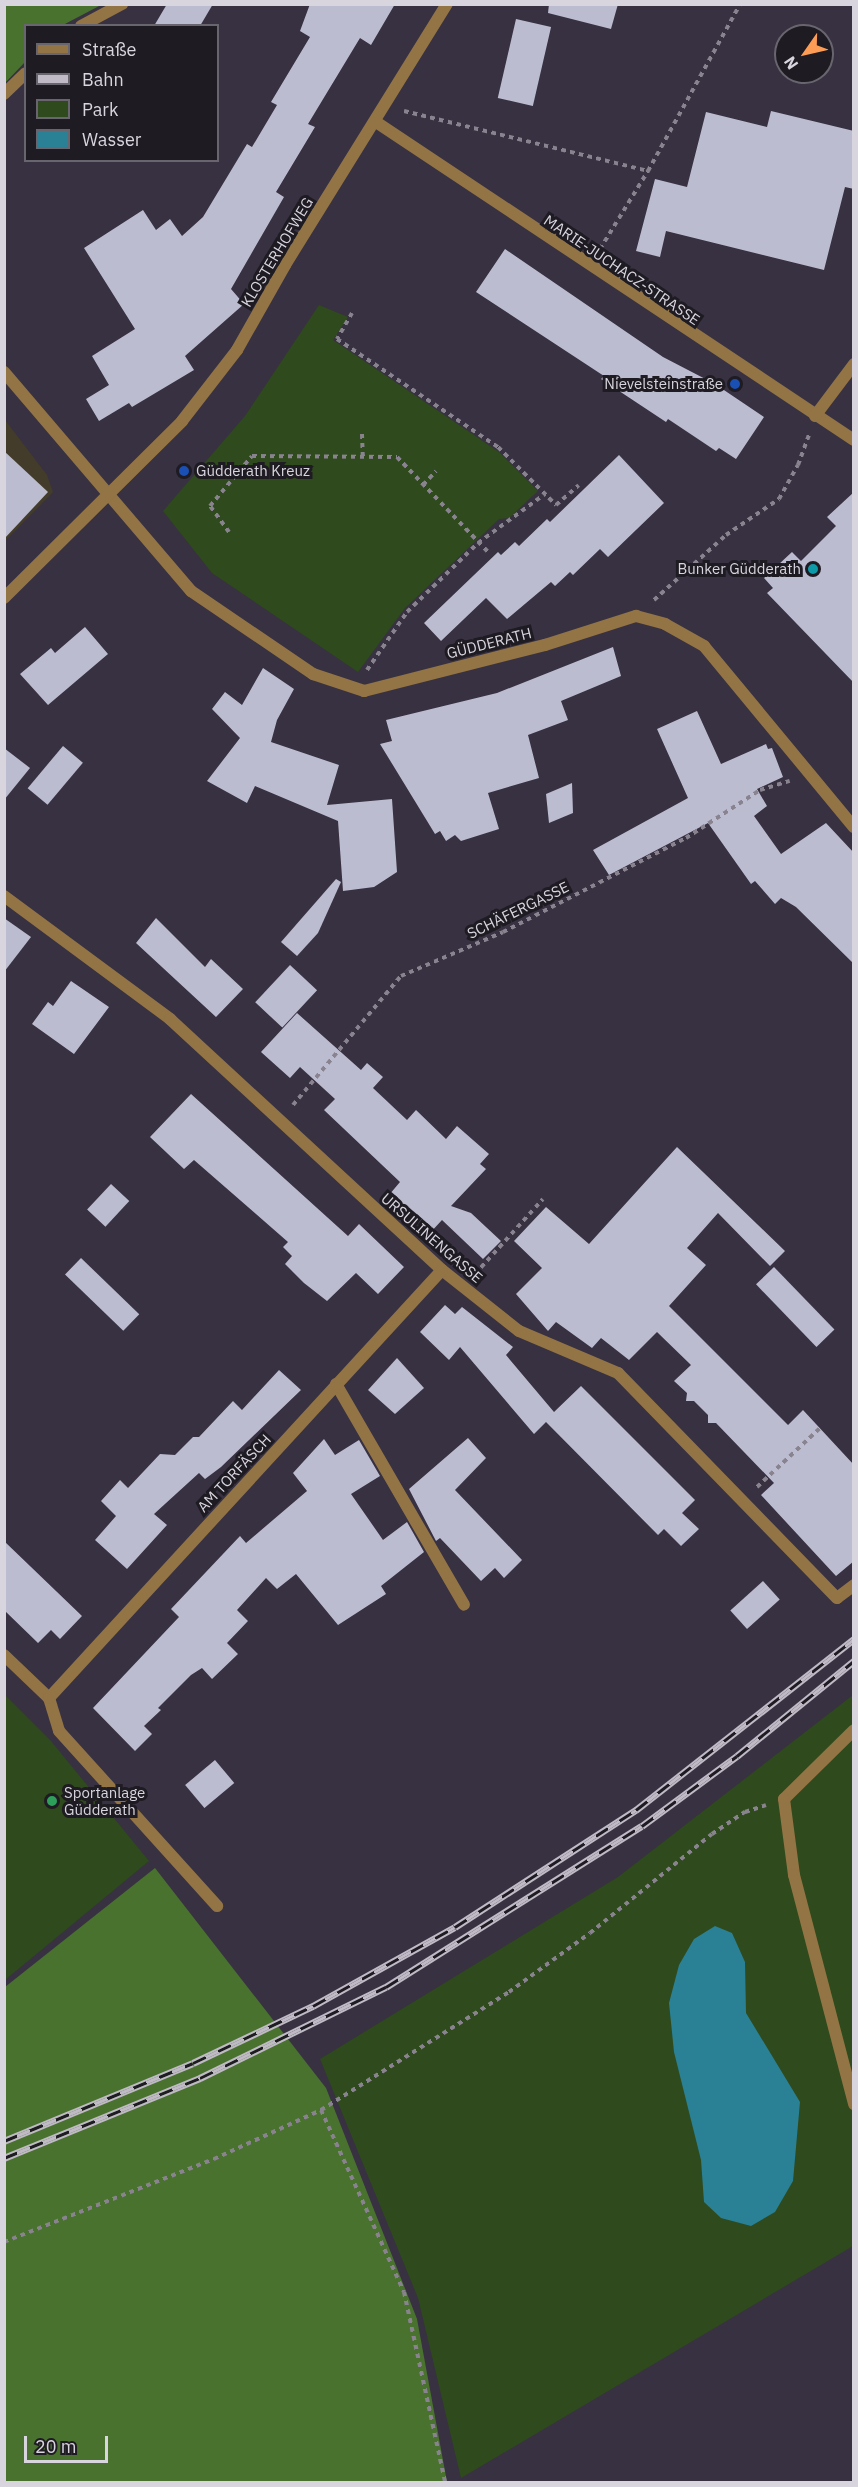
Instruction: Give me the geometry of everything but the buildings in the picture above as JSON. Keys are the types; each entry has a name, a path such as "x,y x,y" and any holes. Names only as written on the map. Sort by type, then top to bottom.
{"street":[{"path":"85,24 122,4"},
{"name":"KLOSTERHOFWEG","path":"4,598 109,497 182,421 237,350 285,265 376,122 447,4"},
{"path":"4,94 24,75"},
{"name":"MARIE-JUCHACZ-STRASSE","path":"376,122 814,416 854,440"},
{"path":"814,416 854,364"},
{"name":"GÜDDERATH","path":"4,372 191,591 313,674 364,690 500,656 636,616"},
{"path":"636,616 665,624 704,646 854,826"},
{"name":"URSULINENGASSE","path":"4,896 170,1019 442,1270 519,1331 618,1373 837,1598 854,1585"},
{"name":"AM TORFÄSCH","path":"49,1698 442,1270"},
{"path":"336,1384 464,1605"},
{"path":"4,1655 49,1698 59,1731 217,1906"},
{"path":"854,1730 784,1799 794,1875 854,2104"}],"path":[{"path":"590,266 648,171 740,4"},
{"path":"385,106 648,171"},
{"path":"352,313 337,339 498,447 556,505 579,485"},
{"path":"636,616 726,535 779,499 798,465 814,416"},
{"path":"362,434 363,457"},
{"path":"229,532 210,506 252,456 397,457 489,553"},
{"path":"423,485 436,471"},
{"path":"355,688 407,612 478,543 545,494"},
{"name":"SCHÄFERGASSE","path":"280,1121 401,976 503,932 603,882 686,838 760,790 810,774"},
{"path":"463,1286 543,1199"},
{"path":"743,1501 820,1428"},
{"path":"4,2242 214,2159 321,2110 509,1992 590,1933 712,1833 745,1812 784,1799"},
{"path":"321,2110 404,2292 445,2482"}],"shaded area":[{"path":"5,420 47,475 53,492 5,541"}],"green space":[{"path":"5,4 101,4 65,24 24,24 24,63 5,83"},
{"path":"319,305 348,317 333,340 499,452 538,491 509,518 499,519 405,608 358,672 212,573 163,511 245,416"},
{"name":"Sportanlage Güdderath","path":"4,1694 51,1741 149,1861 5,1980"},
{"path":"853,1695 853,2246 461,2478 418,2298 320,2059 618,1877"},
{"path":"155,1868 326,2088 417,2319 447,2482 5,2482 5,1987"}],"water":[{"path":"715,1926 732,1933 745,1962 746,2013 800,2102 793,2181 775,2212 751,2226 721,2218 704,2202 701,2160 674,2052 669,2003 679,1965 694,1939"}],"railway":[{"path":"4,2141 193,2063 313,2006 455,1927 636,1810 854,1639"},
{"path":"4,2158 200,2078 386,1987 642,1826 737,1756 854,1661"}],"place":[{"name":"Nievelsteinstraße","path":"735,384"},
{"name":"Güdderath Kreuz","path":"184,471"},
{"name":"Bunker Güdderath","path":"813,569"},
{"name":"Sportanlage Güdderath","path":"52,1801"}]}
